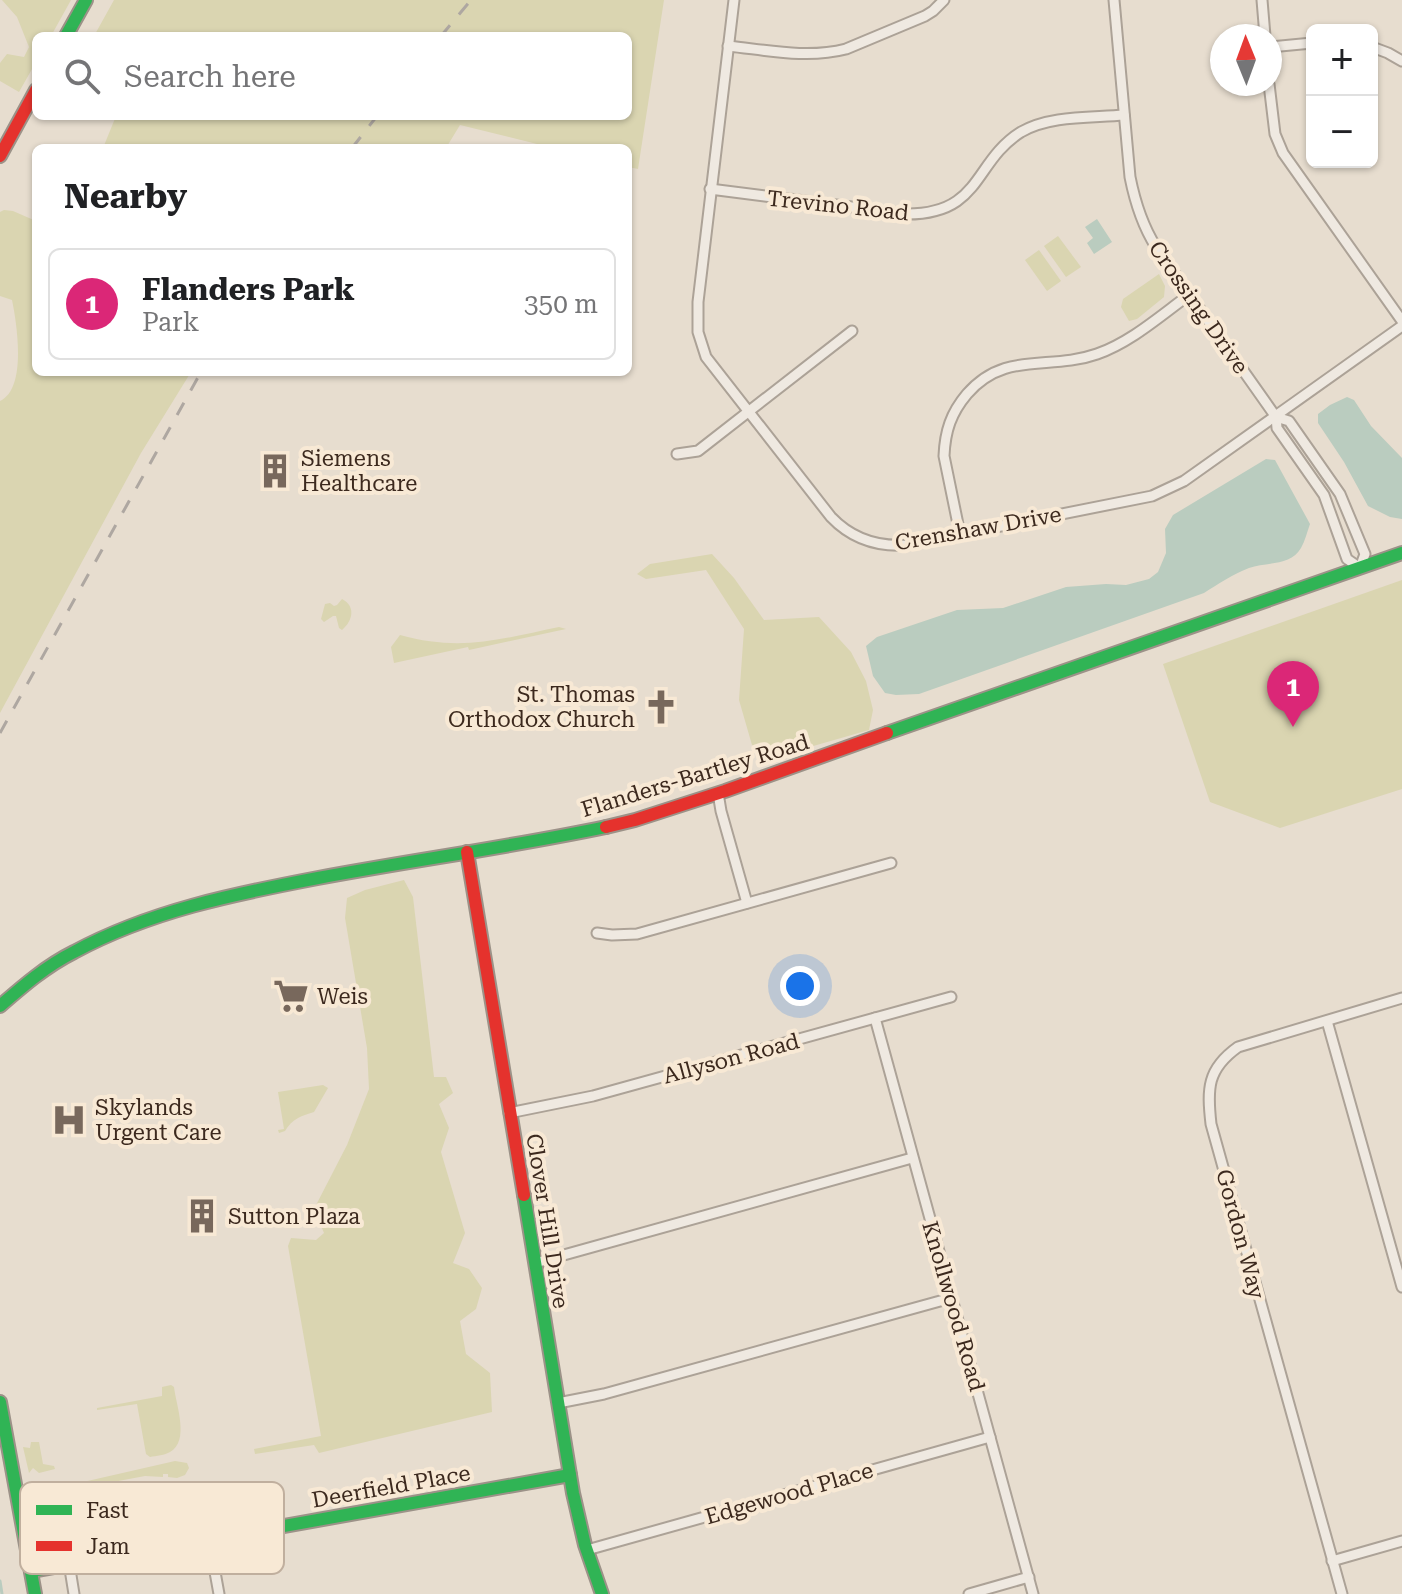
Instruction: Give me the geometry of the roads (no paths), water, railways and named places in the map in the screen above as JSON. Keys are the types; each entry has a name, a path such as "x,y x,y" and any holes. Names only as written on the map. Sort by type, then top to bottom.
{"main road":[{"path":"68,32 86,0"},
{"path":"0,156 32,97"},
{"name":"Flanders-Bartley Road","path":"0,1006 29,980 65,956 150,917 233,894 614,825 718,793 1402,553"},
{"name":"Clover Hill Drive","path":"467,852 570,1475 587,1550 602,1594"},
{"path":"0,1402 20,1511"},
{"name":"Deerfield Place","path":"284,1526 570,1475"},
{"path":"32,1574 35,1594"}],"street":[{"name":"Crenshaw Drive","path":"734,0 710,189 698,302 698,332 706,357 748,413 831,517 855,536 871,542 906,545 1165,491 1276,417 1402,324"},
{"path":"728,46 805,54 832,53 925,16 944,0"},
{"name":"Crossing Drive","path":"1114,0 1130,177 1140,216 1150,237 1189,295 1276,417 1277,428 1324,495 1347,559 1360,568 1365,554 1340,494 1289,421 1276,417"},
{"path":"1262,0 1264,24"},
{"path":"1282,46 1306,44"},
{"path":"1378,49 1402,61"},
{"path":"1270,96 1275,134 1283,153 1402,324"},
{"name":"Trevino Road","path":"710,189 907,214 932,211 951,204 968,192 1005,145 1023,131 1056,121 1124,115"},
{"path":"960,534 944,456 945,443 955,409 973,387 1003,368 1081,358 1112,348 1189,295"},
{"path":"677,454 698,451 852,331"},
{"path":"718,793 747,903"},
{"path":"597,933 637,934 891,863"},
{"name":"Allyson Road","path":"509,1113 593,1096 951,997"},
{"name":"Gordon Way","path":"1342,1594 1211,1124 1208,1089 1217,1065 1238,1047 1402,998"},
{"name":"Knollwood Road","path":"875,1018 1033,1594"},
{"path":"1327,1021 1402,1287"},
{"path":"535,1263 912,1158"},
{"path":"558,1403 604,1394 951,1298"},
{"name":"Edgewood Place","path":"587,1550 990,1437"},
{"path":"1332,1561 1402,1541"},
{"path":"71,1574 74,1594"},
{"path":"215,1574 219,1594"},
{"path":"969,1594 1029,1577"}],"waterway":[{"path":"0,1581 2,1594"}],"railway":[{"path":"444,32 471,0"},
{"path":"355,144 374,120"},
{"path":"0,733 199,376"}],"place":[{"name":"Siemens Healthcare","path":"275,471"},
{"name":"St. Thomas Orthodox Church","path":"661,707"},
{"name":"Flanders Park","path":"1293,727"},
{"name":"Weis","path":"291,996"},
{"name":"Skylands Urgent Care","path":"69,1120"},
{"name":"Sutton Plaza","path":"202,1216"}]}
